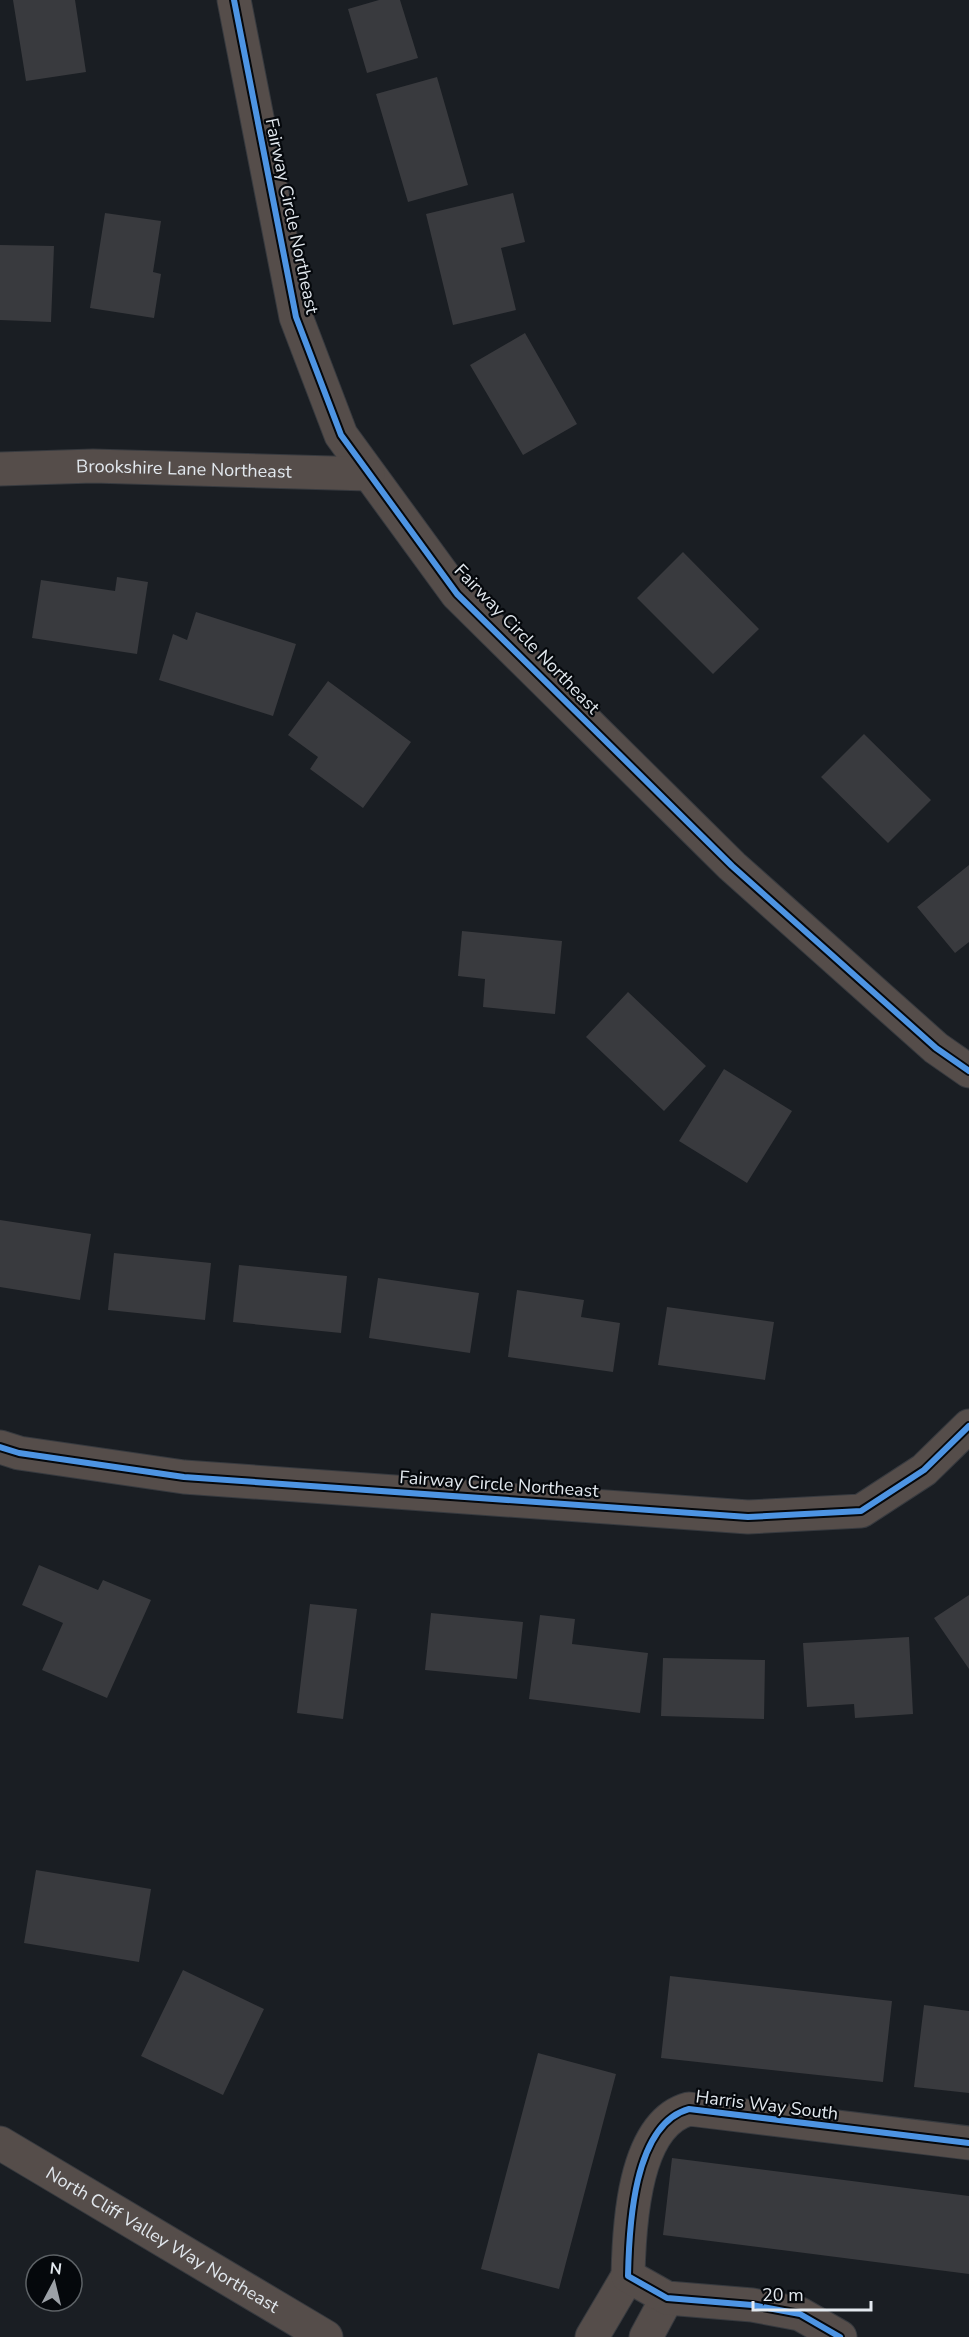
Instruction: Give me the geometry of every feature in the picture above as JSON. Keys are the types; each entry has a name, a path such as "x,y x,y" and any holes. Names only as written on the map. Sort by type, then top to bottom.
{"street":[{"name":"Fairway Circle Northeast","path":"234,0 296,316 341,435 465,602 732,866 936,1048 969,1071"},
{"name":"Brookshire Lane Northeast","path":"0,469 93,466 368,474"},
{"name":"Fairway Circle Northeast","path":"0,1447 19,1453 184,1477 748,1516 861,1511 924,1470 969,1426"},
{"name":"Harris Way South","path":"592,2337 628,2276 633,2192 656,2131 673,2114 688,2109 969,2143"},
{"name":"North Cliff Valley Way Northeast","path":"0,2143 326,2337"},
{"path":"628,2276 667,2298 752,2305 800,2314 840,2337"},
{"path":"646,2337 667,2298"}],"building":[{"path":"13,0 75,0 86,72 26,81"},
{"path":"379,0 400,0 418,58 367,73 348,9"},
{"path":"437,77 468,185 408,202 376,94"},
{"path":"513,193 525,242 501,248 516,310 453,325 426,214"},
{"path":"105,213 161,221 153,272 161,274 154,318 90,308"},
{"path":"0,245 54,246 51,322 0,320"},
{"path":"525,333 577,424 523,455 470,365"},
{"path":"683,552 759,629 713,674 637,598"},
{"path":"117,577 148,582 137,654 32,638 41,580 115,591"},
{"path":"196,612 296,644 273,716 159,680 173,634 187,640"},
{"path":"328,681 411,742 363,808 310,769 318,757 288,735"},
{"path":"864,734 931,800 888,843 821,777"},
{"path":"969,865 969,942 955,953 917,907"},
{"path":"462,931 562,941 555,1014 483,1007 485,979 458,976"},
{"path":"628,992 706,1066 664,1111 586,1037"},
{"path":"724,1069 792,1111 747,1183 679,1141"},
{"path":"0,1220 91,1234 80,1300 0,1287"},
{"path":"114,1253 211,1263 205,1320 108,1310"},
{"path":"239,1265 347,1276 341,1333 233,1322"},
{"path":"378,1278 479,1293 470,1353 369,1338"},
{"path":"517,1290 584,1300 581,1317 620,1323 613,1372 508,1357"},
{"path":"667,1307 774,1322 765,1380 658,1365"},
{"path":"39,1565 98,1590 103,1580 151,1600 107,1698 42,1670 63,1623 22,1605"},
{"path":"969,1595 969,1669 934,1618"},
{"path":"310,1604 357,1609 343,1719 297,1713"},
{"path":"431,1613 523,1622 517,1679 425,1670"},
{"path":"540,1615 575,1619 572,1644 648,1653 640,1713 529,1699"},
{"path":"909,1637 913,1714 855,1718 854,1704 807,1707 803,1643"},
{"path":"663,1658 765,1660 764,1719 661,1716"},
{"path":"36,1870 151,1889 139,1962 24,1943"},
{"path":"183,1970 264,2009 223,2095 141,2056"},
{"path":"670,1976 892,2001 883,2082 661,2058"},
{"path":"924,2005 969,2011 969,2093 914,2087"},
{"path":"538,2053 616,2074 559,2289 481,2269"},
{"path":"672,2158 969,2196 969,2274 663,2235"}],"cycle path":[{"path":"234,0 296,317 341,435 457,594 732,866 936,1048 969,1071"},
{"path":"0,1447 19,1453 184,1477 748,1517 861,1511 924,1470 969,1426"},
{"path":"840,2337 800,2314 752,2305 667,2298 628,2276 630,2232 638,2180 645,2156 656,2135 670,2119 689,2109 969,2143"}]}
